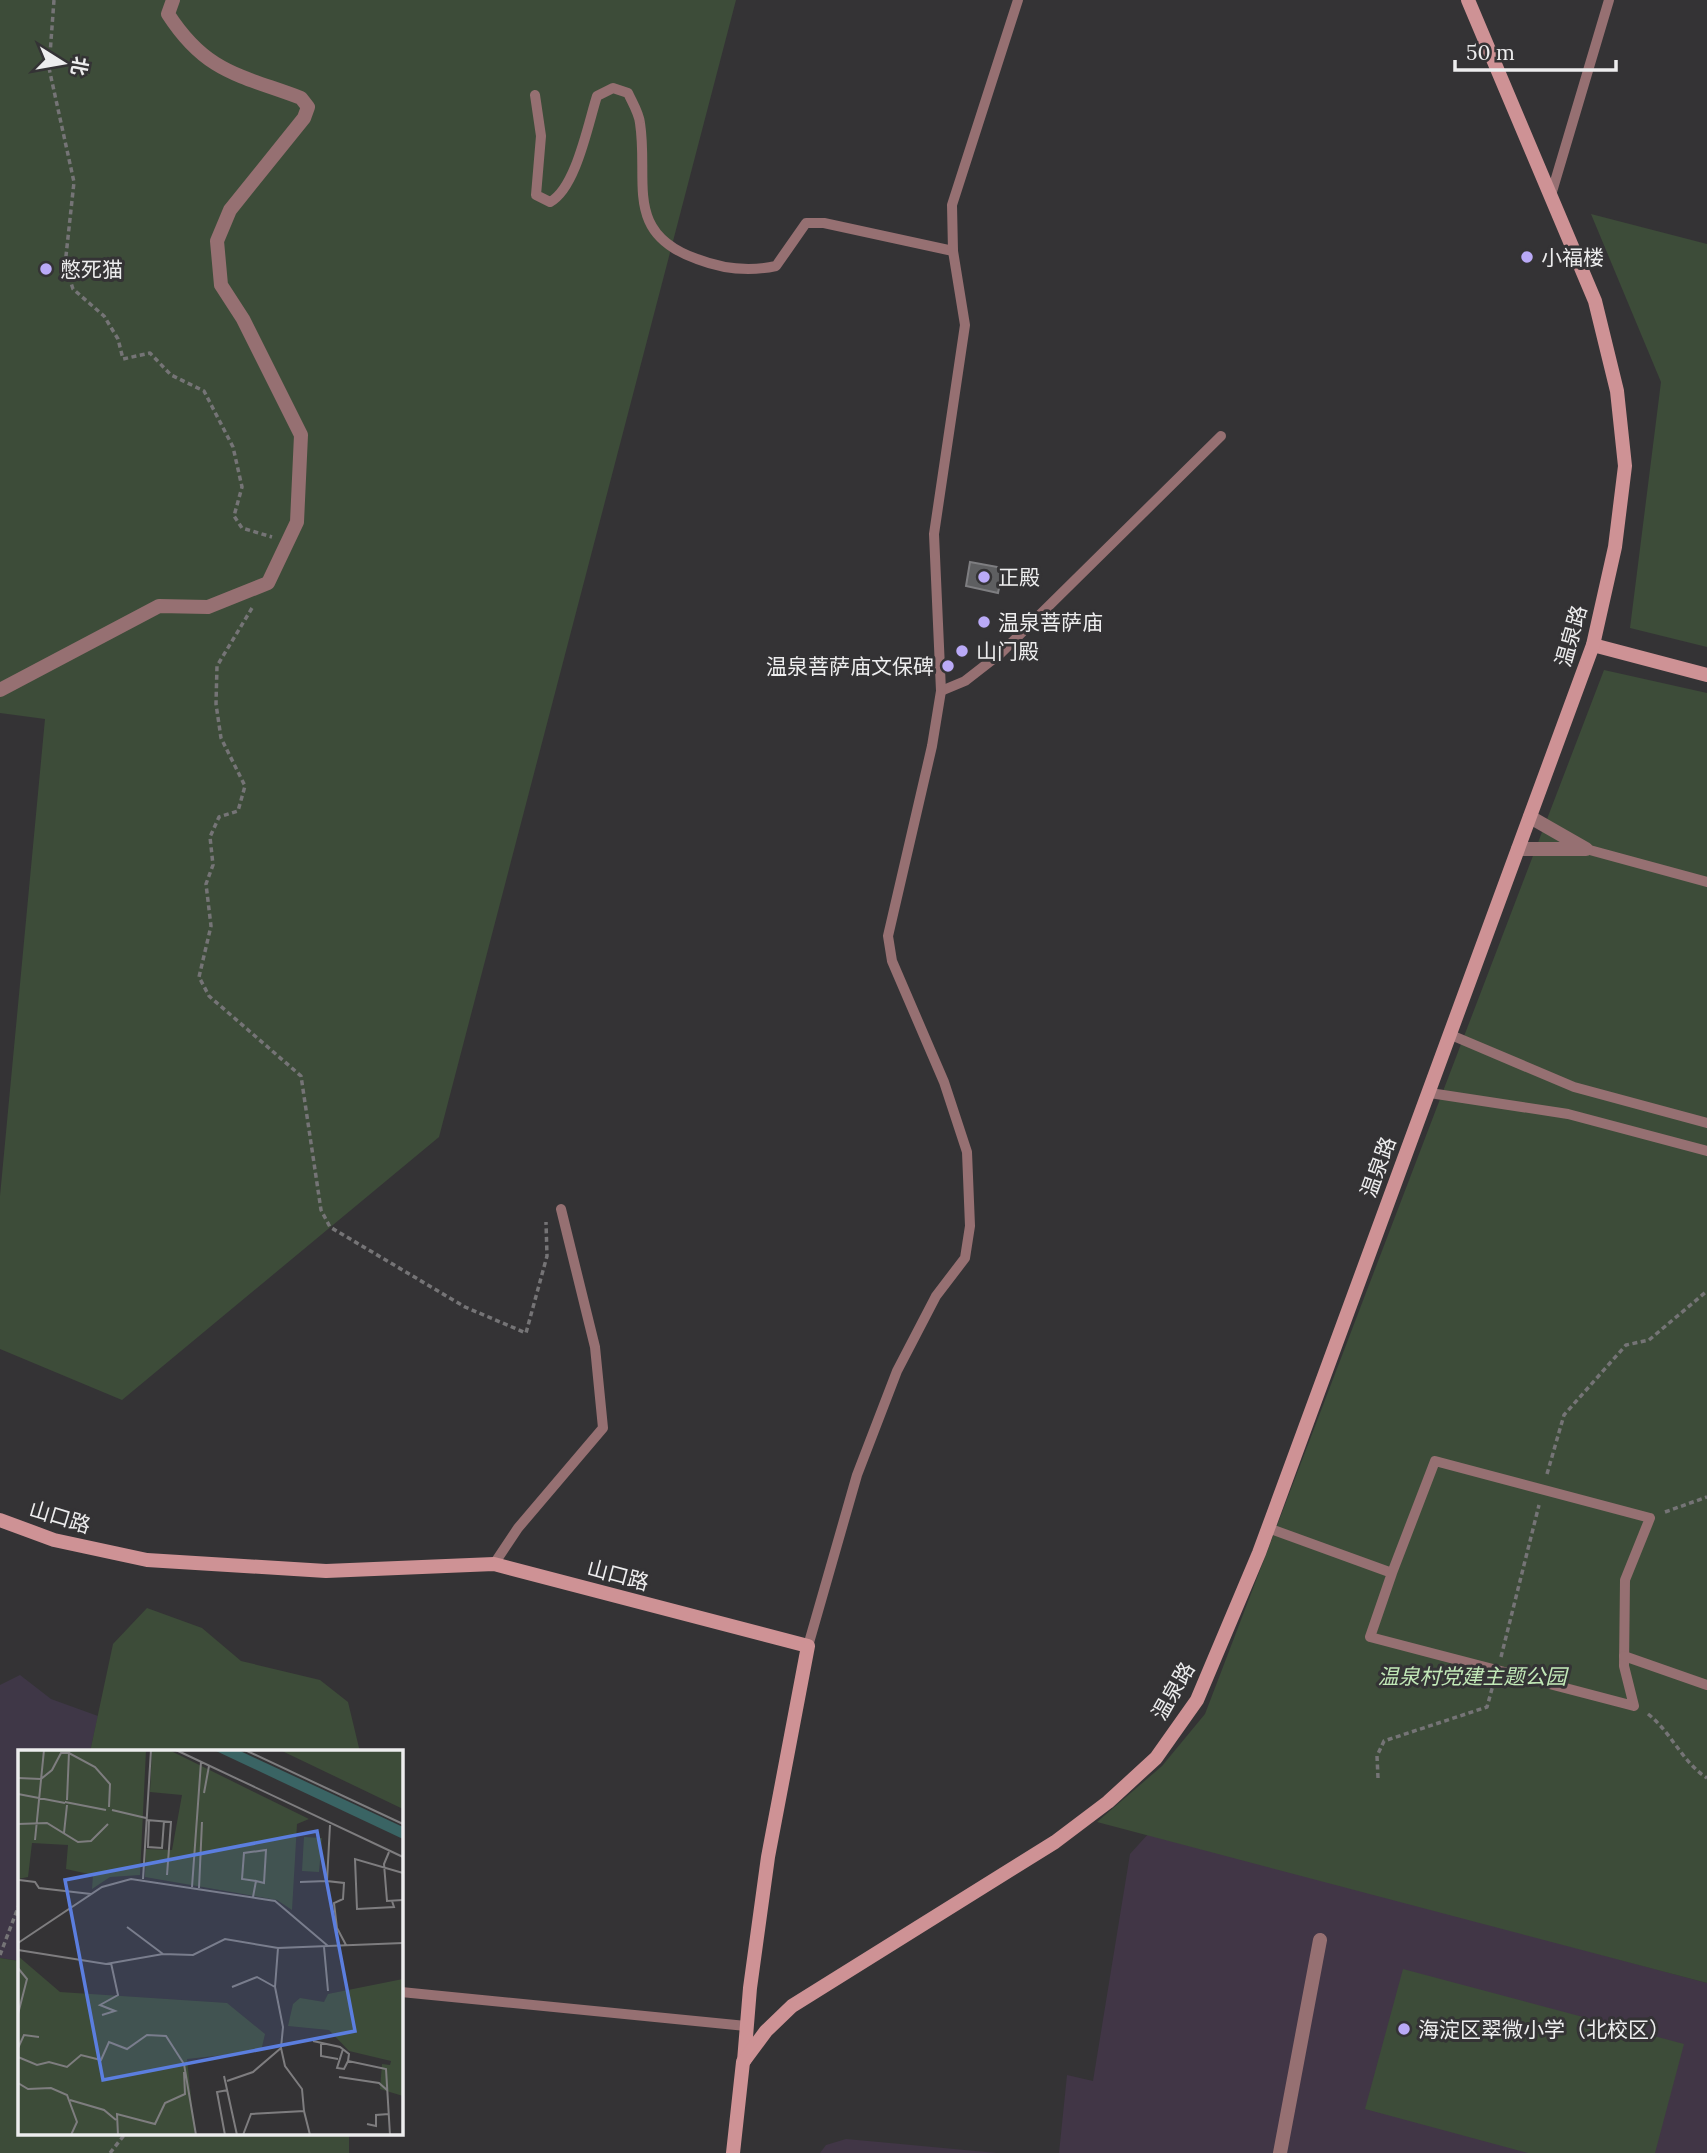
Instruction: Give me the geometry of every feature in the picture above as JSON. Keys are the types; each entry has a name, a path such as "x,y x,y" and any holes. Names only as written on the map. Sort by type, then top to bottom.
{"main road":[{"name":"温泉路","path":"733,2153 743,2063 766,2031 792,2006 1055,1842 1108,1802 1156,1758 1198,1700 1268,1528 1430,1093 1592,645 1615,547 1625,466 1617,391 1595,301 1468,0"},
{"path":"1592,645 1707,675"},
{"name":"山口路","path":"0,1520 54,1540 147,1560 326,1571 494,1564 808,1646"},
{"path":"743,2063 768,1857 808,1646"}],"street":[{"path":"0,690 159,606 208,607 268,583 296,522 301,435 243,318 221,285 217,241 230,209 304,118 308,107 301,98 214,65 194,49 168,14 173,0"},
{"path":"1530,817 1586,849"},
{"path":"1518,849 1586,849"},
{"path":"1280,2153 1320,1940"}],"lane":[{"path":"808,1646 857,1475 897,1371 936,1296 965,1258 970,1226 967,1152 944,1082 892,961 888,936 932,746 941,691 934,534 965,325 953,251 952,205 1018,0"},
{"path":"1551,195 1609,0"},
{"path":"535,95 541,136 536,195 550,202 560,197 574,169 597,96 613,88 628,93 640,121 642,187 652,230 679,253 714,265 754,271 776,266 806,223 824,223 953,251"},
{"path":"941,691 965,681 1001,653 1221,436"},
{"path":"1586,849 1707,882"},
{"path":"1451,1035 1574,1087 1707,1123"},
{"path":"1430,1093 1568,1114 1707,1150"},
{"path":"494,1564 518,1528 558,1485 603,1428 595,1348 562,1209"},
{"path":"1435,1461 1650,1518 1625,1580 1624,1656 1634,1706 1370,1637 1435,1461"},
{"path":"1268,1528 1392,1573"},
{"path":"1624,1656 1707,1685"},
{"path":"402,1992 747,2026"}],"path":[{"path":"54,0 49,68 74,182 65,264 73,289 104,317 118,339 123,359 150,353 171,375 204,391 233,447 242,487 234,516 242,528 288,541"},
{"path":"268,583 217,666 216,704 221,738 245,786 238,811 219,817 210,838 214,865 206,884 211,926 199,976 209,996 300,1076 321,1210 330,1227 466,1307 526,1333 547,1256 546,1205 562,1209"},
{"path":"1378,1778 1377,1756 1384,1741 1487,1707 1563,1415 1626,1345 1649,1340 1707,1291"},
{"path":"1650,1518 1707,1497"},
{"path":"1634,1706 1665,1729 1692,1769 1707,1778"},
{"path":"0,1955 18,1908"},
{"path":"110,2153 123,2136"}],"shaded area":[{"path":"20,1675 51,1699 98,1716 90,1750 18,1750 18,1961 0,1958 0,1685"},
{"name":"海淀区翠微小学（北校区）","path":"1149,1833 1707,1983 1707,2153 1059,2153 1067,2075 1093,2081 1130,1854"},
{"path":"846,2139 997,2153 820,2153 826,2145"}],"green space":[{"path":"0,0 736,0 439,1137 122,1400 0,1349 0,1196 45,719 0,713"},
{"path":"1591,214 1707,244 1707,647 1630,628 1661,382"},
{"name":"温泉村党建主题公园","path":"1604,670 1707,693 1707,1983 1097,1822 1162,1766 1205,1714"},
{"path":"147,1608 202,1628 241,1661 320,1680 348,1702 360,1750 90,1750 113,1644"},
{"path":"0,1958 18,1961 18,2136 349,2136 349,2153 0,2153"},
{"path":"1403,1969 1684,2044 1655,2153 1528,2153 1365,2109"}],"building":[{"name":"正殿","path":"970,562 1003,568 998,593 966,586"}],"place":[{"name":"小福楼","path":"1527,257"},
{"name":"憋死猫","path":"46,269"},
{"name":"正殿","path":"984,577"},
{"name":"温泉菩萨庙","path":"984,622"},
{"name":"山门殿","path":"962,651"},
{"name":"温泉菩萨庙文保碑","path":"948,666"},
{"name":"海淀区翠微小学（北校区）","path":"1404,2029"}]}
